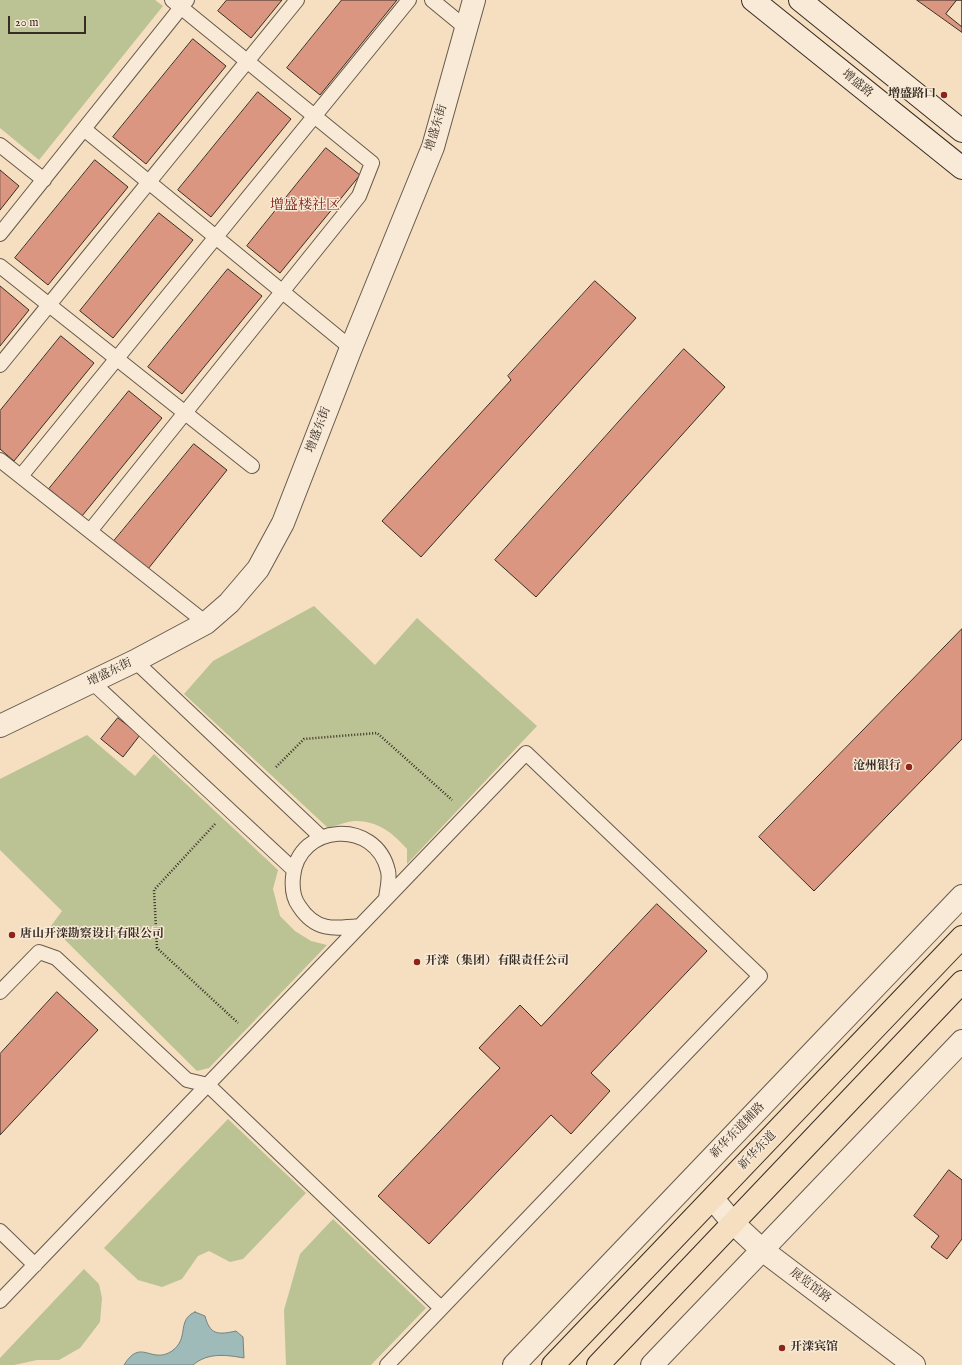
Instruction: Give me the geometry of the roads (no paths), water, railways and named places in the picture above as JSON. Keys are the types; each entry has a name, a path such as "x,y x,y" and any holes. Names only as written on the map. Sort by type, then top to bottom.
{"main road":[{"name":"新华东道","path":"553,1365 962,937"},
{"path":"598,1365 962,982"}],"street":[{"name":"增盛东街","path":"0,726 135,661 206,623 230,603 258,569 283,523 351,348 433,147 474,0"},
{"name":"增盛路","path":"753,0 962,168"},
{"path":"800,0 962,131"},
{"name":"新华东道辅路","path":"514,1365 962,896"},
{"path":"652,1365 761,1249 962,1041"},
{"name":"展览馆路","path":"692,1179 713,1199 733,1223 761,1249 914,1365"}],"lane":[{"path":"0,365 296,0"},
{"path":"21,476 409,0"},
{"path":"432,0 466,28"},
{"path":"0,234 84,129 180,3 247,61 372,163 359,196 90,531"},
{"path":"84,129 351,348"},
{"path":"0,144 44,180"},
{"path":"0,266 252,466"},
{"path":"0,460 206,623"},
{"path":"135,661 321,837"},
{"path":"92,682 293,869"},
{"path":"0,1301 526,753 760,976 387,1365"},
{"path":"360,926 335,929 318,925 305,915 294,896 292,885 293,869 299,856 309,845 321,837 337,833 353,835 368,842 380,853 389,872 386,898"},
{"path":"0,992 39,952 56,958 187,1080 208,1085 441,1308"},
{"path":"0,1231 35,1265"}],"water":[{"path":"195,1312 205,1316 209,1327 212,1330 220,1333 236,1331 243,1337 244,1358 231,1356 211,1356 193,1365 124,1365 130,1357 136,1353 141,1352 158,1355 172,1351 181,1341 186,1320 189,1315"}],"place":[{"name":"增盛路口","path":"944,95"},
{"name":"沧州银行","path":"909,767"},
{"name":"唐山开滦勘察设计有限公司","path":"12,935"},
{"name":"开滦（集团）有限责任公司","path":"417,962"},
{"name":"开滦宾馆","path":"782,1348"}],"district":[{"name":"增盛楼社区","path":"305,206"}]}
